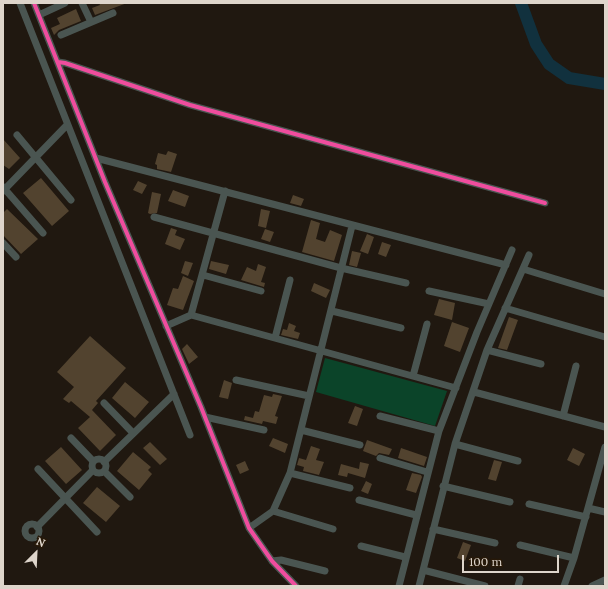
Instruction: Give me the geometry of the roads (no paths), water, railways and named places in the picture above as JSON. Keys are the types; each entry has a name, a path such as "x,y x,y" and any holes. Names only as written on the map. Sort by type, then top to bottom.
{"street":[{"path":"20,3 190,435"},
{"path":"34,3 96,158 205,418 249,528 272,561 296,586"},
{"path":"39,15 65,3"},
{"path":"82,3 91,22"},
{"path":"61,35 113,13"},
{"path":"58,62 65,63 190,105 545,203"},
{"path":"43,233 4,189 67,125"},
{"path":"17,135 71,200"},
{"path":"96,158 506,265"},
{"path":"191,314 225,191"},
{"path":"154,217 341,268 406,283"},
{"path":"249,528 273,511 290,473 332,311 352,226"},
{"path":"3,243 16,257"},
{"path":"399,586 405,557 439,431 512,250"},
{"path":"419,586 443,486 455,444 504,308 529,255"},
{"path":"523,269 605,294"},
{"path":"203,275 261,291"},
{"path":"275,338 290,280"},
{"path":"429,291 489,304"},
{"path":"504,308 605,337"},
{"path":"332,311 401,328"},
{"path":"166,326 191,314 456,388"},
{"path":"413,376 427,324"},
{"path":"488,350 541,364"},
{"path":"563,416 576,366"},
{"path":"236,380 309,396"},
{"path":"474,392 605,427"},
{"path":"104,462 174,394"},
{"path":"104,403 133,433"},
{"path":"380,416 439,431"},
{"path":"205,418 264,430"},
{"path":"301,430 360,445"},
{"path":"71,438 93,461"},
{"path":"455,444 518,461"},
{"path":"564,586 574,558 605,447"},
{"path":"380,458 427,472"},
{"path":"93,461 98,459 104,462 106,467 104,471"},
{"path":"93,461 93,470"},
{"path":"38,469 97,532"},
{"path":"93,470 97,473 104,471"},
{"path":"37,527 93,470"},
{"path":"104,471 130,497"},
{"path":"290,473 350,488"},
{"path":"443,486 510,502"},
{"path":"359,500 416,515"},
{"path":"530,504 586,517"},
{"path":"588,508 605,512"},
{"path":"273,511 333,529"},
{"path":"433,529 495,543"},
{"path":"520,545 574,558"},
{"path":"361,546 405,557"},
{"path":"272,561 281,560 325,571"},
{"path":"423,570 485,586"},
{"path":"592,586 605,580"}],"waterway":[{"path":"521,3 536,44 549,64 569,78 605,84"}]}
